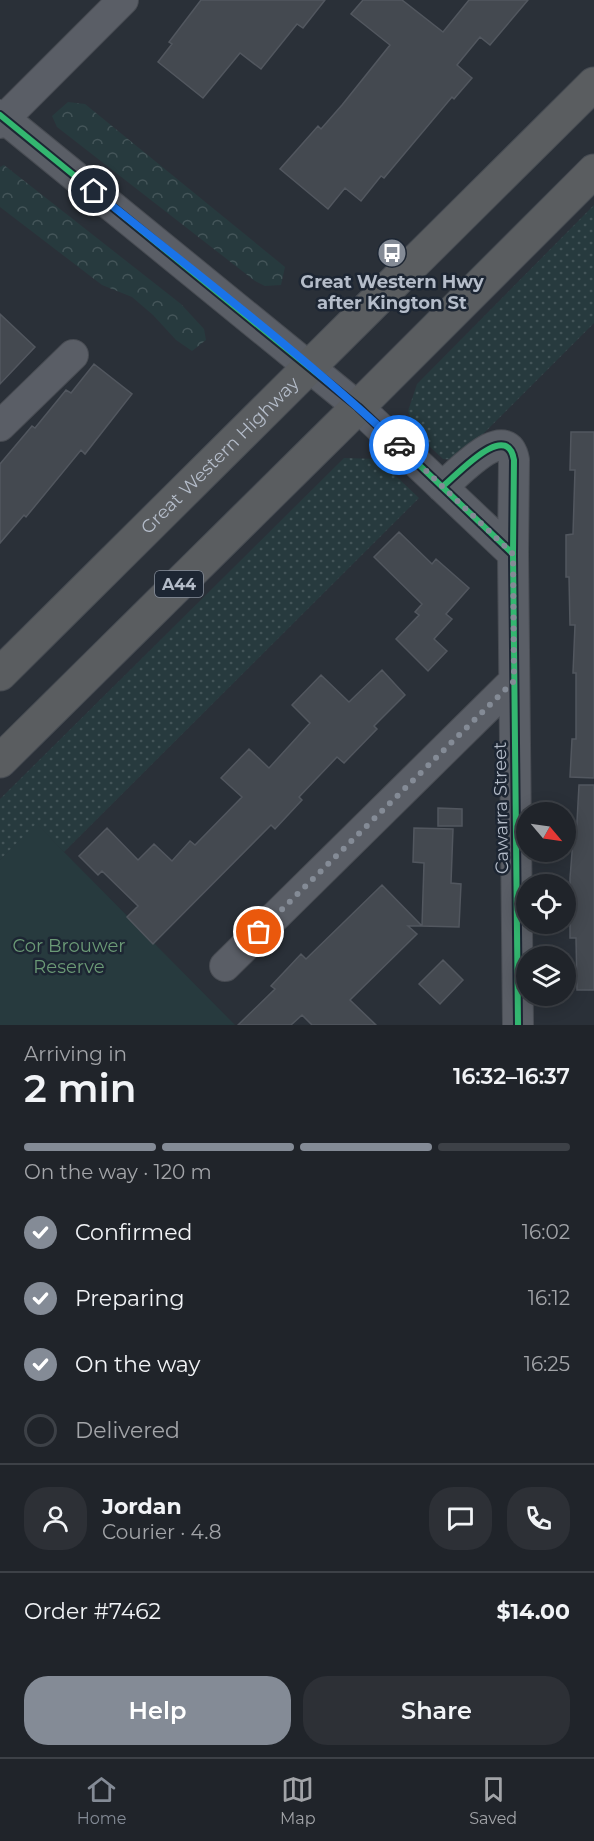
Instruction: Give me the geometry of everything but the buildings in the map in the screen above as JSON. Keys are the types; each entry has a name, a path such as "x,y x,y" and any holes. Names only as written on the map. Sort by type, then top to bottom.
{"highway":[{"name":"Great Western Highway","path":"0,674 594,84"},
{"name":"A44","path":"0,761 594,171"}],"street":[{"path":"123,0 2,118 358,407 513,554"},
{"path":"0,426 73,355"},
{"name":"Cawarra Street","path":"442,487 489,447 502,444 513,451 518,1025"},
{"path":"225,966 514,681"}],"green space":[{"path":"68,102 85,104 285,267 281,285 265,286 255,281 57,127 52,116"},
{"path":"4,165 181,304 204,329 206,340 192,351 176,340 153,315 132,297 102,285 0,207 0,167"},
{"path":"594,205 594,323 457,460 443,459 415,433 408,411 417,384"},
{"path":"344,458 378,459 419,498 64,852 37,824 0,860 0,799"},
{"name":"Cor Brouwer Reserve","path":"37,823 235,1025 0,1025 0,860"}],"cycle path":[{"path":"0,115 358,407 513,554"},
{"path":"442,487 470,462 492,447 502,445 510,449 514,460 518,1025"}],"way so far":[{"path":"259,932 514,681 513,554 399,445"}],"place":[{"name":"Great Western Hwy after Kington St","path":"392,253"}],"route":[{"path":"94,191 309,366 399,445"}]}
